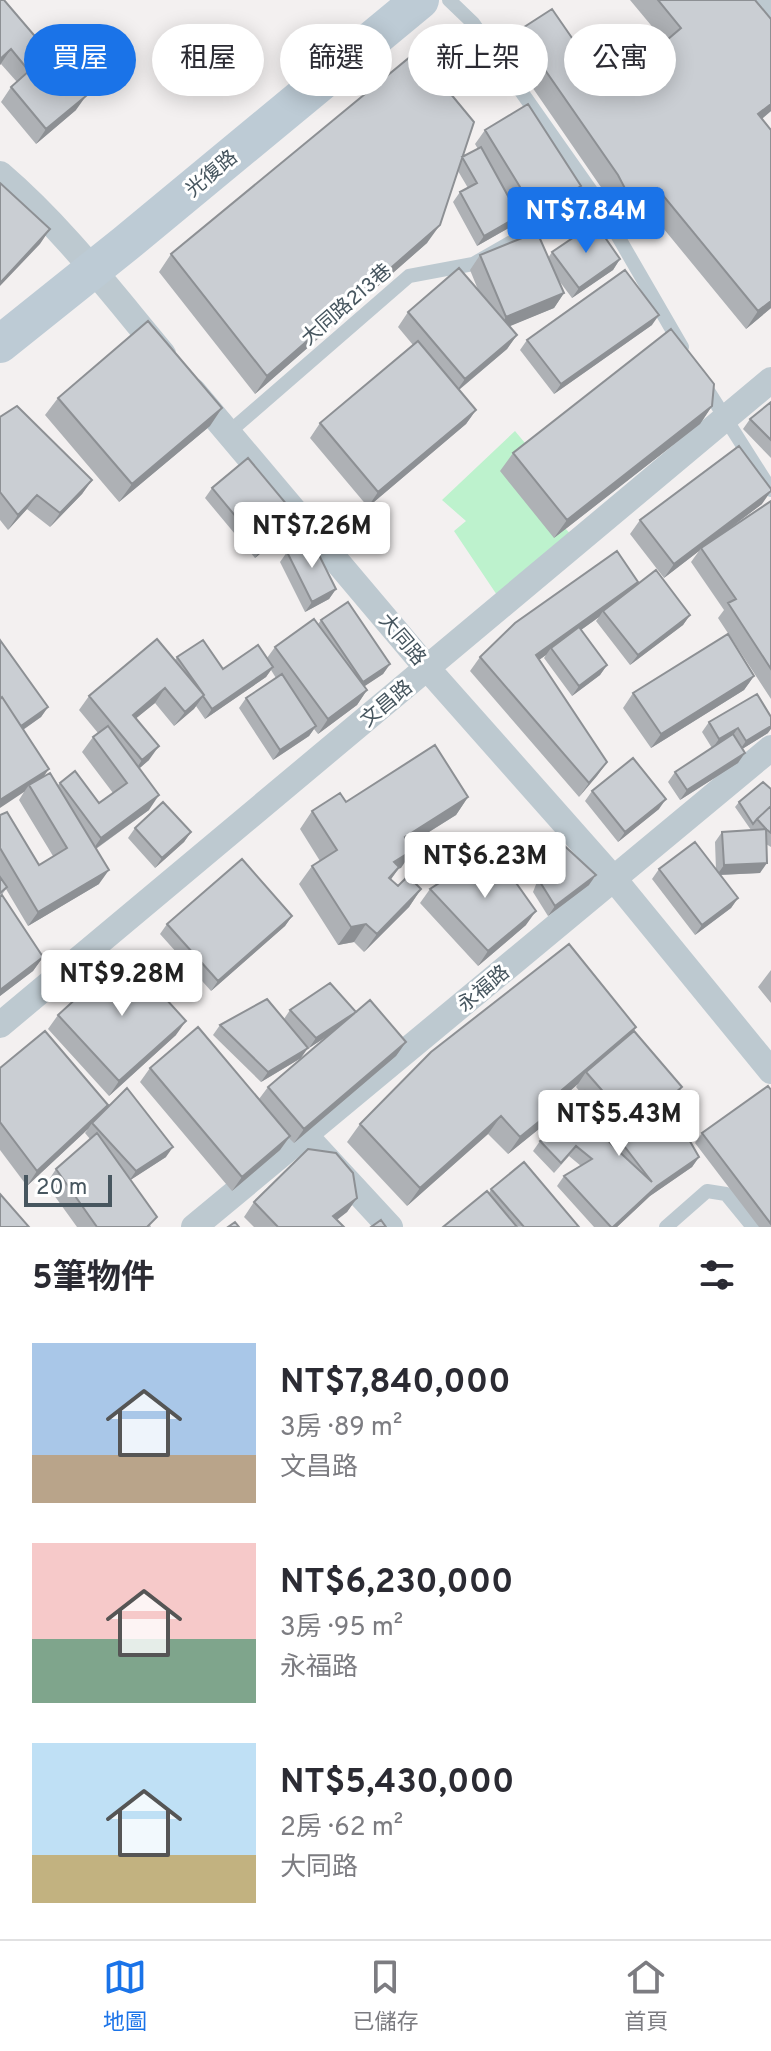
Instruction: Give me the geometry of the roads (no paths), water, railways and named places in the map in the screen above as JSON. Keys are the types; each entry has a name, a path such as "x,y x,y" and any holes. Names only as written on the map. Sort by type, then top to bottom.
{"main road":[{"name":"光復路","path":"0,344 420,0"}],"street":[{"path":"767,0 771,5"},
{"name":"大同路","path":"0,174 39,209 93,269 427,668 614,879 771,1071"},
{"name":"文昌路","path":"0,1025 771,380"},
{"name":"永福路","path":"194,1227 771,748"},
{"path":"305,1135 390,1227"}],"lane":[{"path":"449,0 473,23 594,195 724,419 771,490"},
{"name":"大同路213巷","path":"228,433 409,276 473,264 594,195"},
{"path":"666,1227 707,1191 726,1194 753,1227"}]}
